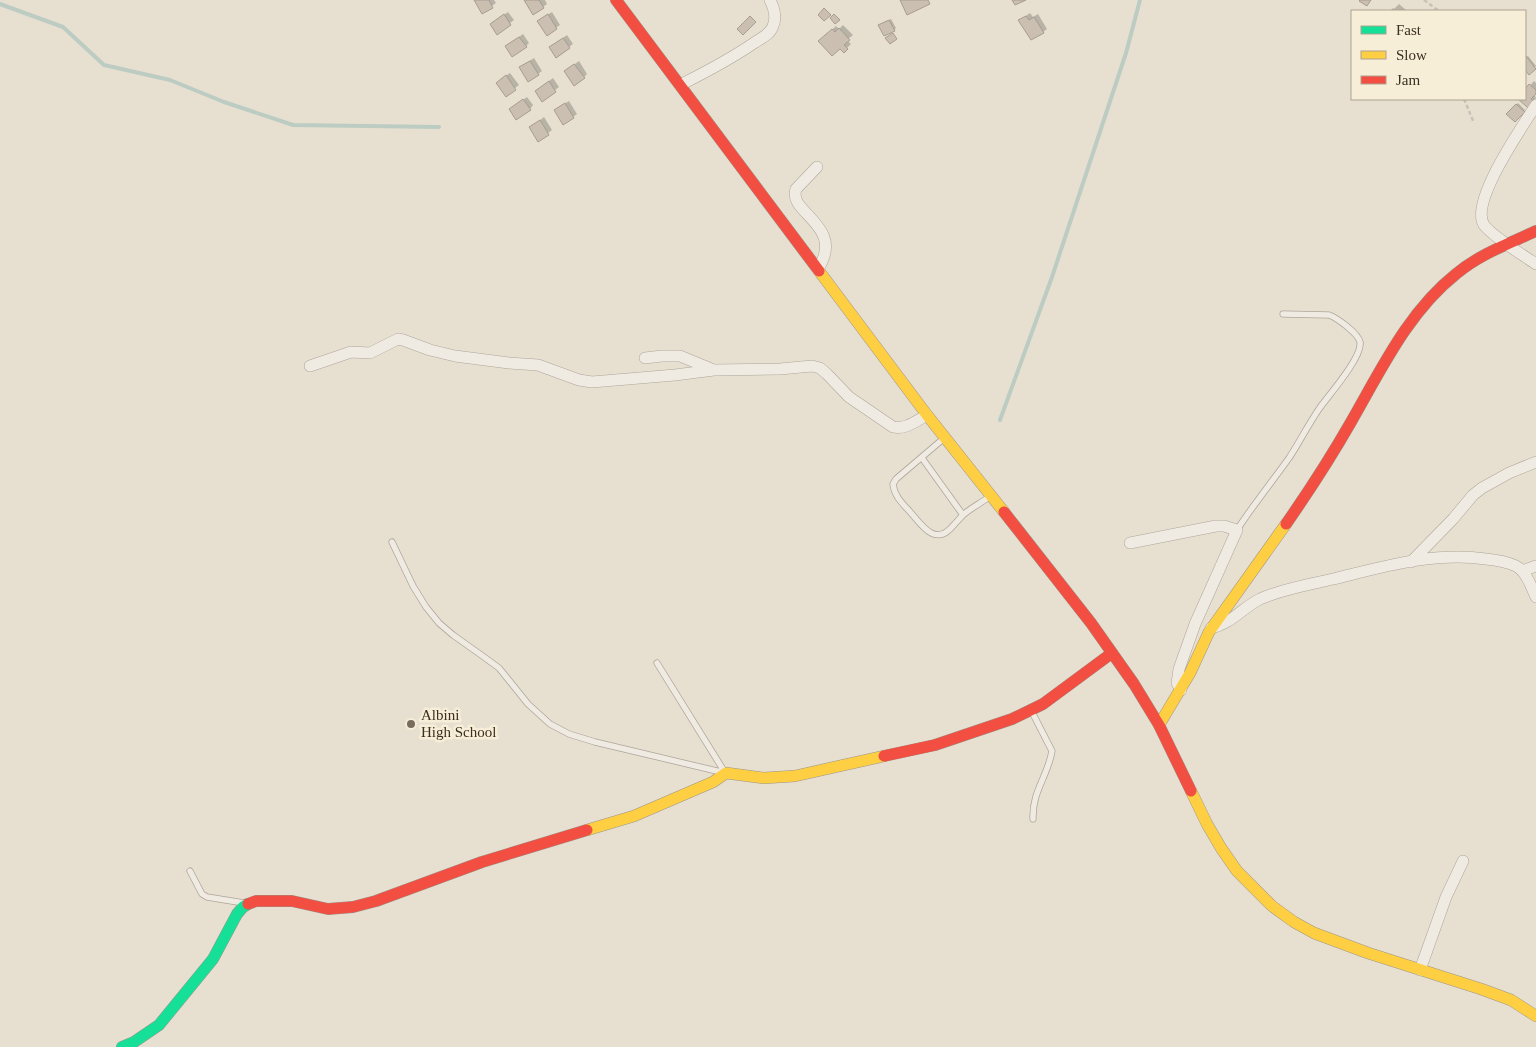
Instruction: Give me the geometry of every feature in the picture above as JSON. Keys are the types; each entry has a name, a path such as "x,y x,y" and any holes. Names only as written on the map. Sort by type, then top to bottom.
{"street":[{"path":"616,0 927,415 1091,623 1134,684 1159,725 1207,824 1237,871 1272,906 1294,922 1314,933 1510,1000 1536,1016"},
{"path":"680,85 719,66 769,33 776,20 770,0"},
{"path":"1536,105 1503,156 1484,200 1482,218 1483,223 1507,244 1536,264"},
{"path":"817,167 796,189 794,197 821,230 824,238 826,253 824,260 818,268"},
{"path":"1159,725 1181,690 1211,628 1302,501 1336,448 1415,315 1428,299 1461,270 1481,256 1536,232"},
{"path":"310,366 351,352 370,353 398,339 455,356 538,365 579,380 592,382 714,370 780,369 812,366 820,368 849,397 892,427 904,427 927,415"},
{"path":"645,358 680,356 714,370"},
{"path":"1411,562 1453,519 1473,495 1509,473 1536,462"},
{"path":"1130,543 1216,526 1237,530 1186,648 1177,677 1181,690"},
{"path":"1211,628 1229,622 1258,600 1275,593 1374,569 1455,556 1472,557 1517,567 1522,571 1536,597"},
{"path":"1522,571 1536,566"},
{"path":"122,1047 134,1042 160,1025 213,959 237,914 243,907 256,901 292,901 328,910 353,907 376,901 482,862 634,816 713,782 726,773 764,778 794,776 935,744 1012,719 1043,704 1112,653"},
{"path":"1420,970 1446,896 1463,862"}],"lane":[{"path":"1237,530 1290,456 1320,408 1338,385 1356,357 1359,348 1360,342 1356,335 1335,317 1329,315 1283,314"},
{"path":"945,437 904,472 893,484 893,490 898,498 925,529 936,535 947,532 963,515 990,496"},
{"path":"922,458 963,515"},
{"path":"392,542 413,586 426,607 453,636 498,668 528,704 550,724 569,734 595,742 726,773"},
{"path":"657,662 726,773"},
{"path":"1031,710 1052,751 1049,764 1034,801 1033,820"},
{"path":"190,871 202,894 207,897 249,904"}],"path":[{"path":"1424,0 1438,10"},
{"path":"1464,100 1474,123"}],"building":[{"path":"474,0 489,0 493,8 482,14"},
{"path":"524,0 539,0 544,8 533,15"},
{"path":"900,0 928,0 930,4 907,15"},
{"path":"1012,0 1026,0 1015,5"},
{"path":"1360,0 1371,0 1367,6"},
{"path":"824,8 831,15 824,21 818,15"},
{"path":"504,14 511,25 497,35 490,24"},
{"path":"548,14 557,29 547,36 537,21"},
{"path":"834,14 840,20 835,24 830,18"},
{"path":"750,16 756,22 743,35 737,29"},
{"path":"1026,16 1029,20 1034,17 1044,33 1031,40 1018,20"},
{"path":"889,20 895,31 884,36 878,25"},
{"path":"839,28 850,40 844,45 848,49 844,53 840,49 832,56 818,41 832,29 835,32"},
{"path":"893,33 897,39 890,44 885,38"},
{"path":"519,37 527,47 512,57 505,46"},
{"path":"563,38 570,48 556,58 549,47"},
{"path":"1526,56 1536,69 1529,75 1526,71"},
{"path":"530,61 539,75 528,82 519,67"},
{"path":"574,64 585,78 574,86 564,71"},
{"path":"506,75 516,90 506,97 496,83"},
{"path":"549,81 556,92 542,102 535,91"},
{"path":"1529,84 1536,90 1536,94 1531,99 1534,102 1528,108 1519,100 1526,100 1526,88"},
{"path":"523,99 531,110 516,120 509,109"},
{"path":"565,103 574,118 563,125 554,110"},
{"path":"1516,104 1525,112 1515,122 1506,114"},
{"path":"540,120 549,135 538,142 529,127"}],"waterway":[{"path":"1000,420 1052,277 1126,53 1140,0"},
{"path":"0,4 63,27 104,65 170,80 224,102 293,125 439,127"}],"traffic: fast":[{"path":"122,1047 134,1042 159,1025 213,959 237,914 248,904"}],"traffic: slow":[{"path":"819,271 927,415 1004,512"},
{"path":"1159,725 1190,673 1209,632 1286,524"},
{"path":"587,830 634,816 713,782 726,773 764,778 795,776 884,756"},
{"path":"1191,791 1207,824 1237,871 1272,906 1294,922 1314,933 1368,953 1511,1000 1536,1016"}],"traffic: jam":[{"path":"616,0 819,271"},
{"path":"1286,524 1336,448 1397,343 1424,306 1439,289 1465,267 1494,250 1536,231"},
{"path":"1004,512 1091,623 1134,684 1159,725 1191,791"},
{"path":"884,756 935,745 1012,719 1043,704 1112,653"},
{"path":"248,904 256,901 292,901 328,909 353,907 376,901 482,862 587,830"}],"place":[{"name":"Albini High School","path":"411,724"}]}
